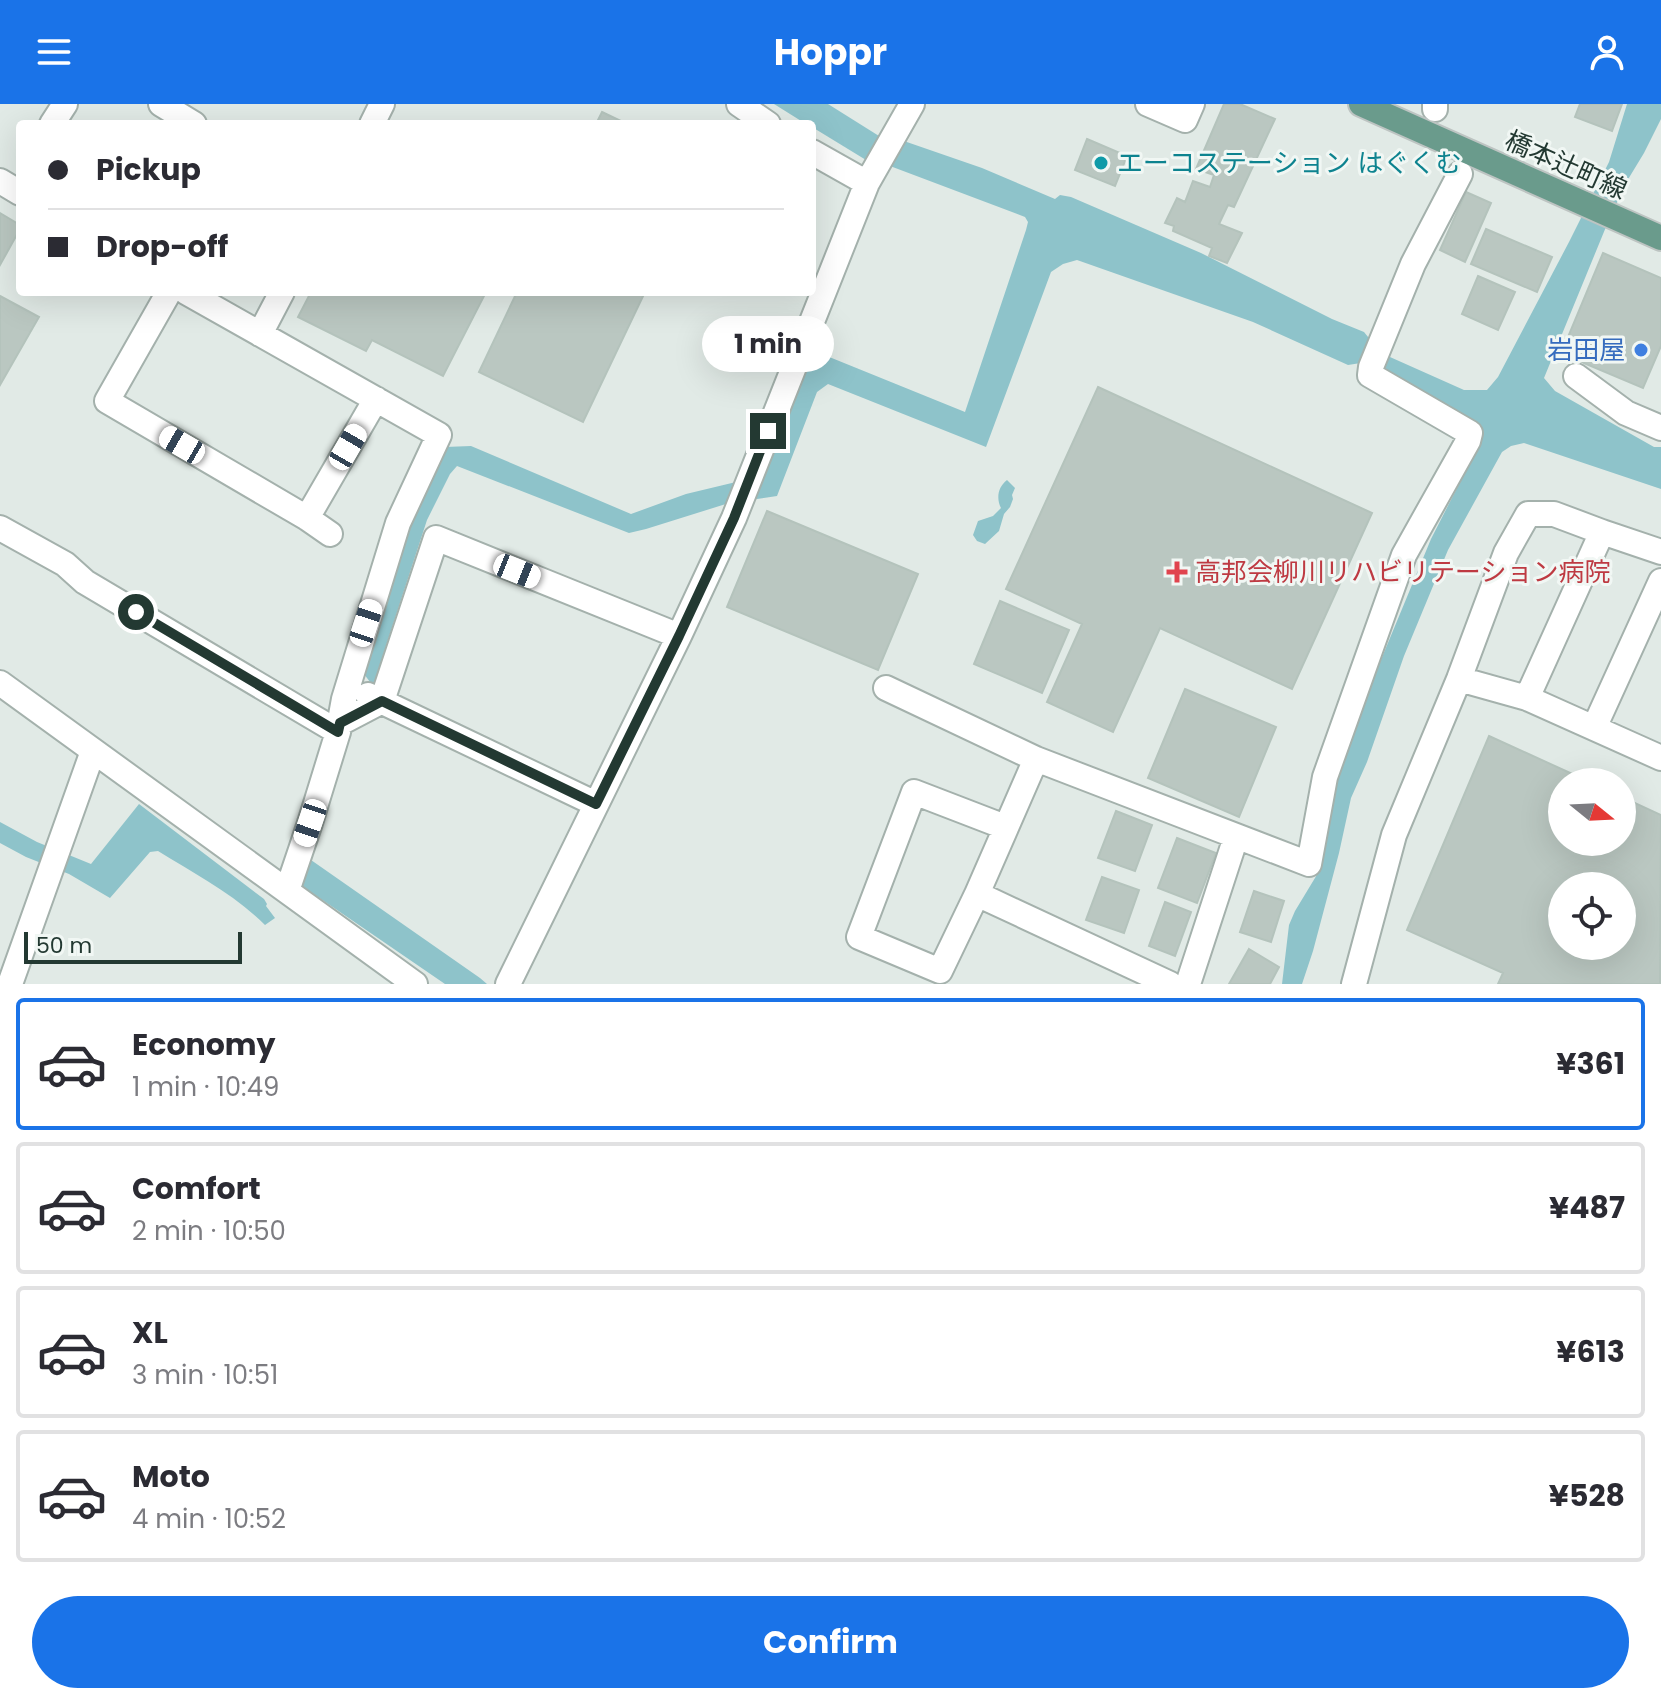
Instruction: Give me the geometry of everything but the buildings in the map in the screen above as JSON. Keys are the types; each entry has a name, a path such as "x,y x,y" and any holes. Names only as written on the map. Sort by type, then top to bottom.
{"main road":[{"name":"橋本辻町線","path":"1361,104 1661,238"}],"street":[{"path":"161,104 187,120"},
{"path":"739,104 762,120"},
{"path":"508,984 734,518 872,175 912,104"},
{"path":"1148,104 1185,120 1192,104"},
{"path":"816,154 872,175"},
{"path":"886,688 1036,759 1309,864 1325,777 1404,555 1470,433 1370,375 1413,264 1460,174"},
{"path":"181,296 107,401 330,534"},
{"path":"191,296 439,435 398,523 366,623 339,727 287,891"},
{"path":"260,334 280,296"},
{"path":"1576,376 1626,413 1661,428"},
{"path":"307,518 376,399"},
{"path":"1354,984 1394,835 1459,679 1506,553 1528,514 1554,514 1661,552"},
{"path":"0,528 65,564 85,582 339,727"},
{"path":"1527,698 1602,532"},
{"path":"339,727 382,701 436,538 679,636"},
{"path":"1594,728 1661,581"},
{"path":"1459,679 1527,698 1660,754"},
{"path":"0,683 415,984"},
{"path":"348,686 596,804"},
{"path":"10,984 93,751"},
{"path":"1005,827 914,792 859,937 940,971 1036,759"},
{"path":"1188,984 1236,837"},
{"path":"977,894 1170,984"}],"water":[{"path":"774,104 828,104 879,136 901,140 982,168 1055,199 1060,195 1071,197 1201,253 1364,332 1381,353 1464,390 1487,390 1498,377 1609,162 1627,104 1661,104 1661,119 1608,222 1544,378 1555,391 1654,447 1661,447 1661,489 1524,443 1502,452 1448,550 1404,656 1367,762 1351,798 1339,853 1302,984 1282,984 1289,925 1318,873 1337,779 1373,679 1431,539 1480,443 1367,362 1348,365 1253,322 1077,260 1051,272 986,447 828,384 817,392 777,496 729,503 629,533 457,466 427,520 373,686 361,670 411,509 445,447 471,446 631,514 686,494 761,476 812,350 965,412 1028,222 1025,217 890,166 866,160 816,129 816,120 800,120"},
{"path":"1007,480 1015,488 999,531 985,544 977,541 973,535 978,521 993,516 1001,508 999,493"},
{"path":"139,804 264,899 275,918 265,925 227,894 158,851 150,852 110,898 69,874 0,843 0,822 37,842 91,864"},
{"path":"311,860 487,984 445,984 302,886"}],"place":[{"name":"エーコステーション はぐくむ","path":"1101,163"},
{"name":"岩田屋","path":"1641,350"},
{"name":"高邦会柳川リハビリテーション病院","path":"1177,572"}],"route":[{"path":"136,612 338,732 340,723 382,701 596,804 734,518 768,431"}]}
